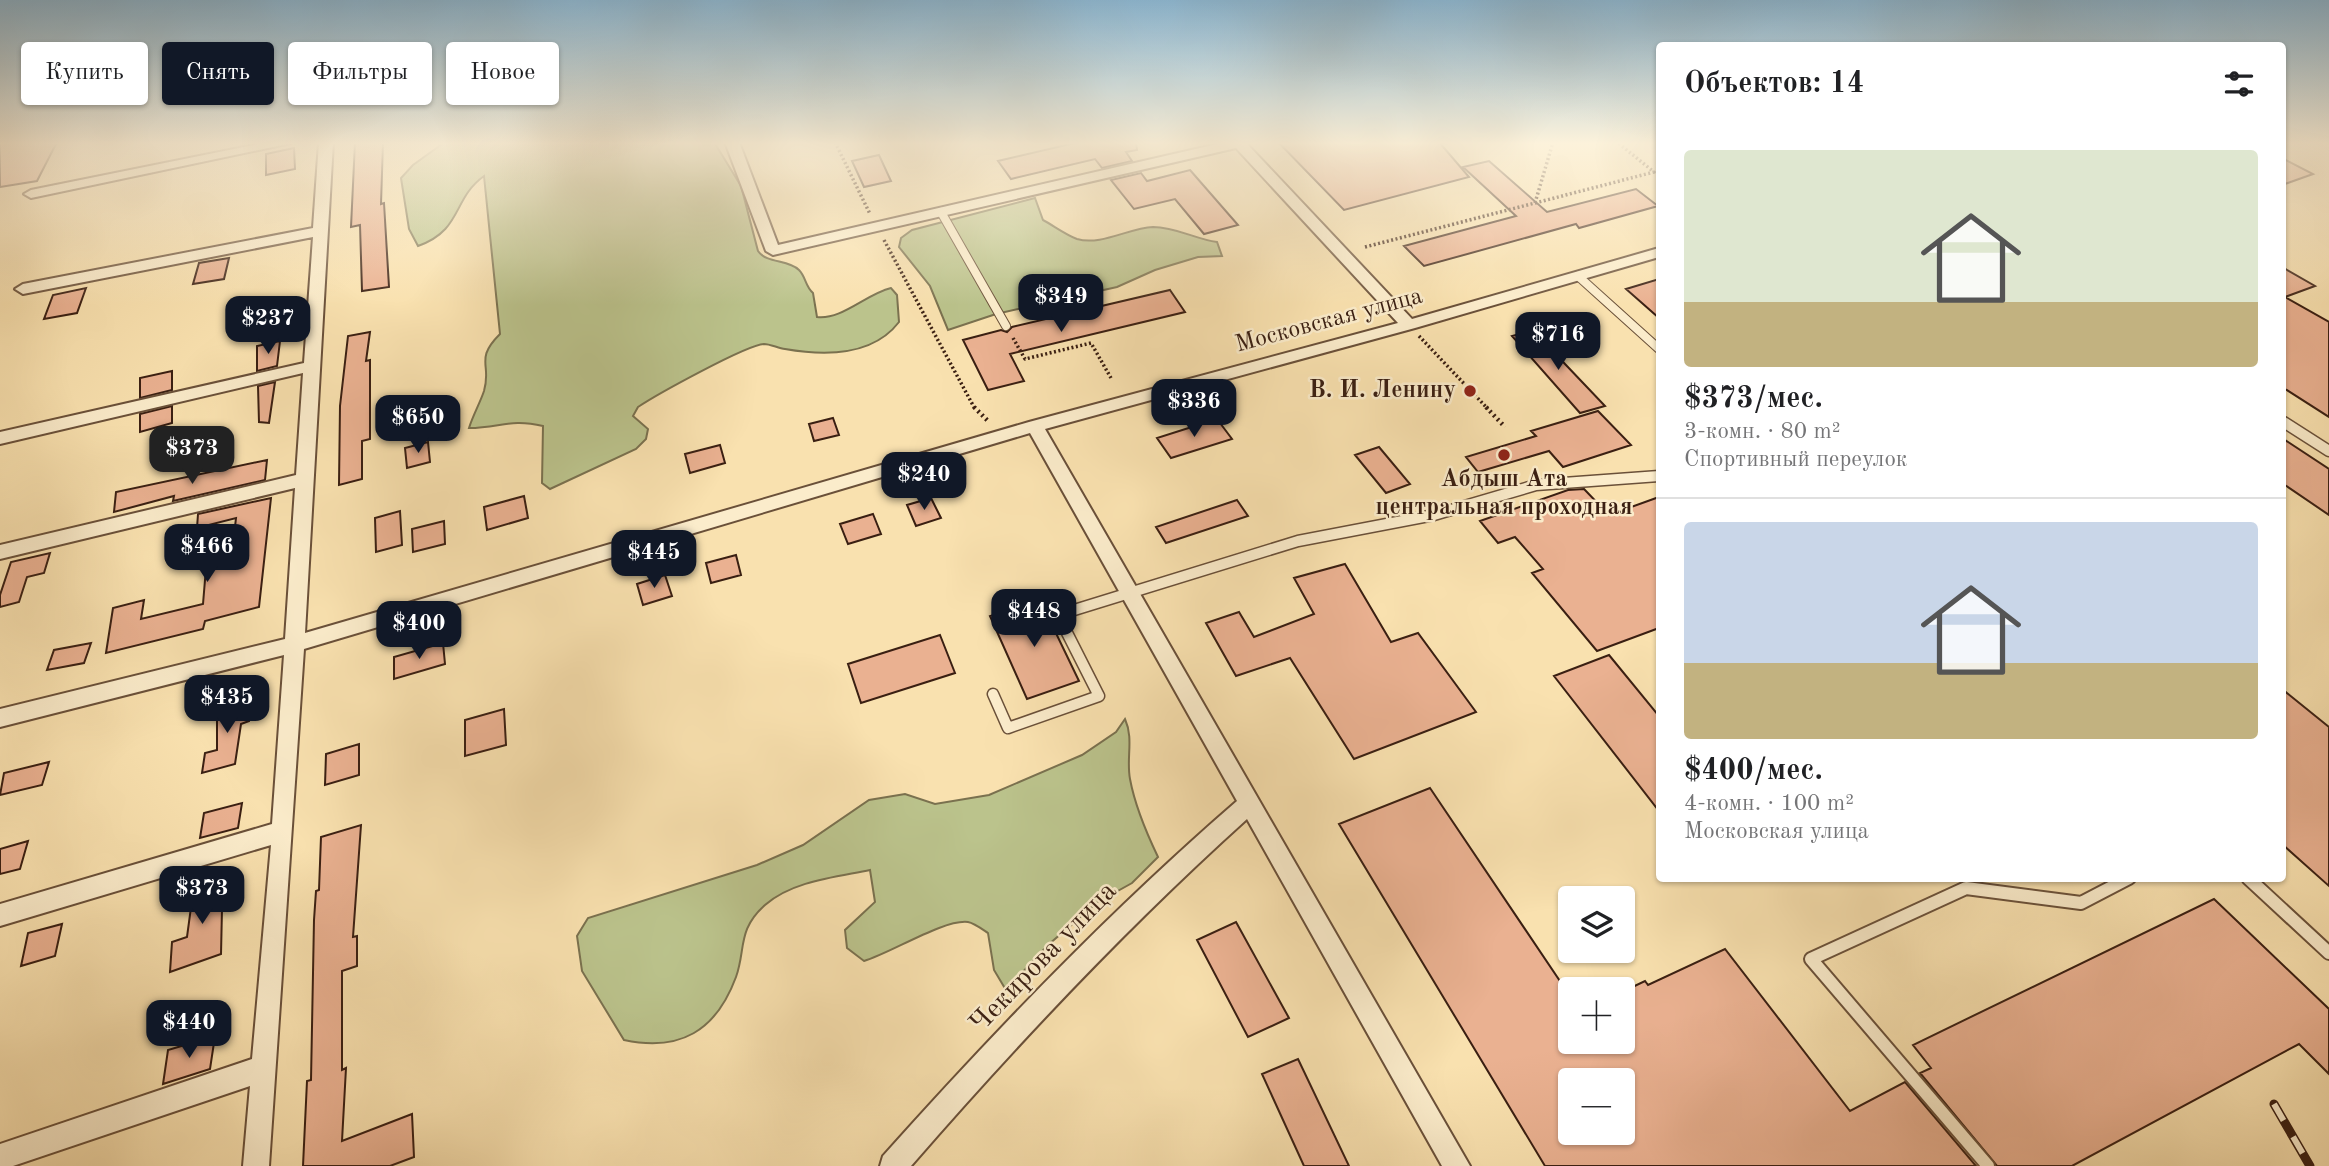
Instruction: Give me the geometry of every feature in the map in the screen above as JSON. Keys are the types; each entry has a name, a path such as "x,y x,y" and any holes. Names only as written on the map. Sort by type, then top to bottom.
{"street":[{"path":"256,1166 283,831 323,196"},
{"path":"752,196 773,251 1009,196"},
{"path":"1290,196 1409,325"},
{"path":"23,289 321,231"},
{"name":"Московская улица","path":"0,718 295,644 1035,426 1409,325 1656,253"},
{"path":"0,438 312,366"},
{"path":"1035,426 1457,1166"},
{"path":"0,552 305,478"},
{"name":"Чекирова улица","path":"893,1166 1007,1037 1156,886 1250,803"},
{"path":"0,915 283,831"},
{"path":"0,1157 264,1068"}],"lane":[{"path":"941,212 1006,326"},
{"path":"1578,276 1656,346"},
{"path":"2286,424 2329,451"},
{"path":"993,694 1008,728 1099,696 1058,615 1129,591 1298,541 1434,515 1536,485 1656,477"},
{"path":"1987,1166 1811,959 1966,888 2081,903 2121,882"},
{"path":"2253,882 2329,953"}],"path":[{"path":"862,196 977,412 1005,435"},
{"path":"1535,203 1537,196"},
{"path":"1366,247 1560,196"},
{"path":"1409,325 1505,427"},
{"path":"1006,326 1025,359 1091,343 1111,378"}],"green space":[{"path":"404,196 466,196 443,232 432,239 418,246 409,229"},
{"path":"486,196 744,196 758,251 767,258 789,264 799,270 813,293 817,317 836,315 891,288 897,295 899,322 876,342 847,351 816,353 764,344 721,361 638,407 633,416 648,429 646,439 636,449 550,489 542,483 543,426 513,423 469,428 484,391 486,356 500,334"},
{"path":"1035,198 1043,220 1077,239 1105,239 1153,227 1217,242 1222,256 1198,257 1155,270 1117,287 996,314 948,330 930,286 899,247 901,238 912,230"},
{"path":"1125,719 1129,734 1132,789 1141,819 1158,857 1132,883 1098,902 1048,945 1006,990 994,970 988,933 968,922 945,926 864,961 847,948 845,930 875,902 870,870 801,885 765,905 746,931 739,967 728,996 707,1024 679,1040 644,1043 624,1040 582,971 577,936 588,918 757,865 803,845 869,800 905,794 935,804 989,795 1082,755 1116,732"}],"building":[{"path":"352,196 381,196 381,204 384,203 389,287 362,291 360,225 351,227"},
{"path":"1124,196 1213,196 1238,225 1204,234 1175,199 1134,209"},
{"path":"1331,196 1395,196 1344,210"},
{"path":"1495,196 1529,196 1547,212 1607,196 1646,196 1656,204 1579,228 1576,224 1424,266 1404,246 1516,216"},
{"path":"229,258 224,279 193,284 199,263"},
{"path":"2286,269 2315,286 2286,297"},
{"path":"1656,280 1656,315 1626,289"},
{"path":"86,288 77,313 44,319 53,295"},
{"path":"1170,290 1185,312 1010,354 1024,381 988,390 963,340 1001,330 1007,332 1012,327"},
{"path":"2286,298 2329,322 2329,417 2286,390"},
{"path":"1534,330 1605,406 1580,413 1512,336"},
{"path":"370,332 366,361 370,360 370,439 362,441 362,479 339,485 340,406 348,336"},
{"path":"280,341 277,366 257,371 257,346"},
{"path":"172,371 172,390 140,398 140,378"},
{"path":"275,382 269,423 259,422 258,386"},
{"path":"172,406 172,423 140,432 140,414"},
{"path":"1598,411 1631,445 1563,467 1549,451 1478,472 1466,457 1536,436 1531,431"},
{"path":"833,418 839,435 814,441 809,424"},
{"path":"1217,419 1232,439 1171,458 1157,438"},
{"path":"2286,441 2329,469 2329,515 2286,486"},
{"path":"428,442 430,462 407,468 405,448"},
{"path":"720,445 725,463 690,473 685,454"},
{"path":"1379,447 1410,484 1386,493 1355,455"},
{"path":"267,460 265,480 173,501 174,496 114,512 116,492"},
{"path":"1584,489 1609,515 1656,498 1656,629 1597,651 1532,573 1543,569 1515,537 1498,543 1480,521 1568,490"},
{"path":"524,496 528,518 487,530 484,507"},
{"path":"271,498 259,607 205,621 203,629 106,653 113,608 144,600 141,619 203,604 206,568 231,561 236,518 197,528 198,514"},
{"path":"931,498 941,518 916,526 907,505"},
{"path":"1237,500 1248,516 1166,543 1156,527"},
{"path":"400,511 402,545 376,552 375,518"},
{"path":"873,514 881,534 848,544 840,524"},
{"path":"444,521 445,544 413,552 412,529"},
{"path":"50,553 44,573 27,577 19,602 0,607 0,595 11,562"},
{"path":"736,555 741,575 711,583 706,563"},
{"path":"1345,564 1391,642 1418,633 1476,712 1354,759 1290,658 1236,676 1206,623 1239,612 1254,637 1314,614 1294,578"},
{"path":"665,575 672,596 643,605 637,584"},
{"path":"1040,600 1079,681 1027,699 990,616"},
{"path":"940,635 955,673 861,703 848,664"},
{"path":"91,643 84,663 47,670 54,650"},
{"path":"443,643 445,664 394,679 394,657"},
{"path":"1609,655 1656,712 1656,807 1554,676"},
{"path":"2286,692 2329,727 2329,886 2286,848"},
{"path":"249,698 249,721 241,724 235,764 202,773 205,753 217,750 217,708"},
{"path":"504,709 506,745 465,756 465,720"},
{"path":"359,744 359,775 325,785 326,754"},
{"path":"49,762 42,785 0,795 4,773"},
{"path":"1430,788 1558,978 1558,1054 1635,1054 1635,986 1645,981 1648,985 1725,949 1850,1111 1905,1082 1976,1166 1545,1166 1339,824"},
{"path":"242,803 238,828 200,838 204,813"},
{"path":"361,825 353,937 357,936 357,966 342,971 342,1070 346,1068 342,1141 412,1114 414,1157 390,1166 303,1166 307,1081 311,1080 314,920 316,891 319,890 321,837"},
{"path":"28,841 20,869 0,874 0,849"},
{"path":"228,875 222,909 221,954 170,972 172,942 187,937 194,885"},
{"path":"2214,899 2329,1009 2329,1074 2299,1044 2072,1166 1997,1166 1920,1073 1931,1068 1913,1045"},
{"path":"1236,922 1289,1018 1248,1037 1197,940"},
{"path":"62,924 55,956 21,966 28,933"},
{"path":"215,1036 210,1069 163,1084 168,1050"},
{"path":"1298,1059 1349,1166 1304,1166 1262,1074"}],"railway":[{"path":"2274,1104 2310,1166"}],"place":[{"name":"В. И. Ленину","path":"1470,391"},
{"name":"Абдыш Ата центральная проходная","path":"1504,455"}]}
